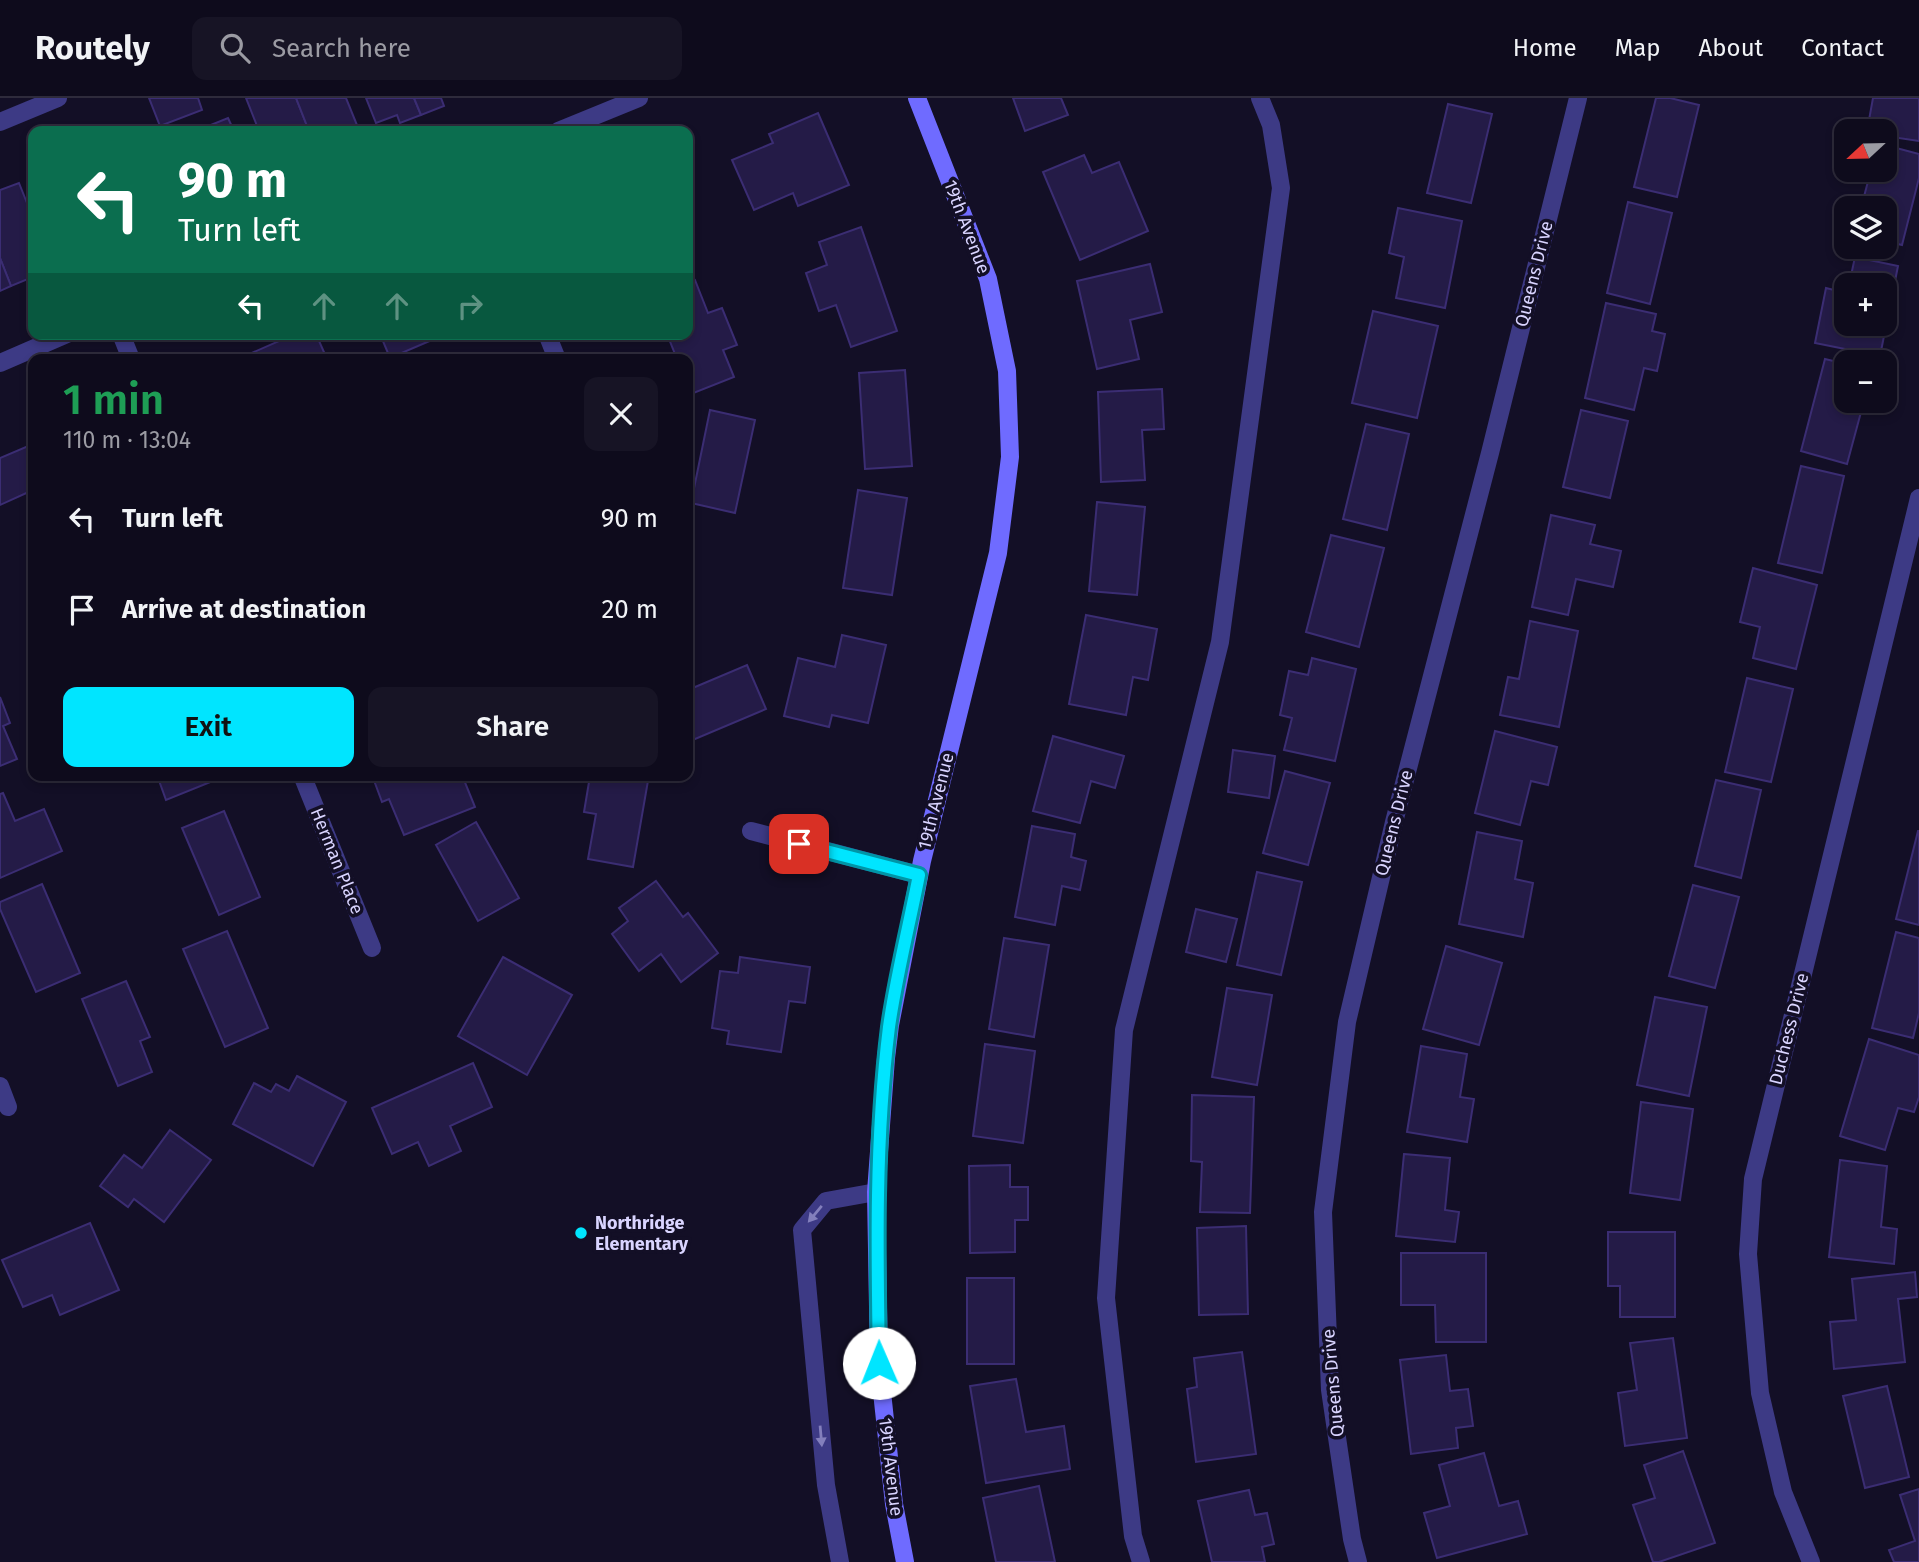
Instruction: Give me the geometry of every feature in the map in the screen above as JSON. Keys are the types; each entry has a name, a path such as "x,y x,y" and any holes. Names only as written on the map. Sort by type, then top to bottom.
{"street":[{"path":"0,122 58,98"},
{"path":"570,126 639,98"},
{"name":"19th Avenue","path":"905,1562 894,1504 879,1363 876,1192 890,1025 919,875 998,552 1010,457 1007,370 988,279 918,98"},
{"path":"1141,1562 1133,1536 1106,1298 1124,1030 1220,642 1281,188 1271,125 1260,98"},
{"name":"Queens Drive","path":"1358,1562 1352,1539 1330,1390 1323,1212 1347,1022 1394,822 1490,453 1578,98"},
{"path":"0,363 53,340"},
{"name":"Duchess Drive","path":"1811,1562 1783,1492 1760,1393 1748,1254 1753,1179 1919,498"},
{"name":"Herman Place","path":"304,781 372,948"},
{"path":"751,831 919,875"},
{"path":"0,1086 8,1107"},
{"path":"839,1562 826,1485 802,1230 826,1201 876,1192"}],"building":[{"path":"149,98 198,98 202,110 160,126"},
{"path":"246,98 296,98 307,126 257,126"},
{"path":"296,98 346,98 357,126 307,126"},
{"path":"366,98 414,98 421,115 400,123 397,115 376,123"},
{"path":"414,98 441,98 444,106 421,115"},
{"path":"1013,98 1061,98 1068,115 1025,131"},
{"path":"1656,98 1670,98 1699,105 1677,197 1634,187"},
{"path":"1873,98 1919,98 1919,141 1897,138 1897,119 1869,119"},
{"path":"1448,104 1492,114 1471,203 1427,193"},
{"path":"818,113 849,185 798,206 793,193 754,210 732,160 773,143 769,134"},
{"path":"228,118 232,126 208,126"},
{"path":"1897,148 1919,154 1919,178 1902,245 1897,244 1897,196 1864,196 1868,182 1897,182"},
{"path":"1084,155 1092,173 1119,162 1148,231 1080,260 1043,172"},
{"path":"19,183 28,206 28,279 11,286 0,258 0,190"},
{"path":"1628,202 1672,213 1650,304 1607,293"},
{"path":"1398,208 1462,221 1445,308 1396,298 1404,257 1389,253"},
{"path":"861,227 897,331 851,347 836,305 819,311 806,273 827,265 819,242"},
{"path":"0,258 11,286 0,291"},
{"path":"1855,259 1898,266 1897,273 1852,273"},
{"path":"1150,264 1162,312 1130,320 1139,359 1097,369 1077,281"},
{"path":"695,280 708,313 722,308 737,345 723,350 734,377 693,393 693,354 675,354 669,340 693,340"},
{"path":"1826,288 1834,290 1834,336 1884,336 1881,350 1850,350 1815,343"},
{"path":"1606,303 1656,314 1652,331 1665,334 1657,371 1644,368 1634,410 1585,398"},
{"path":"1373,311 1438,326 1417,418 1352,403"},
{"path":"281,340 319,340 325,354 249,354"},
{"path":"382,340 432,340 399,354 388,354"},
{"path":"1825,359 1834,361 1834,413 1861,413 1847,464 1801,451"},
{"path":"905,370 912,466 865,469 859,373"},
{"path":"1162,389 1164,429 1142,430 1145,480 1101,482 1098,392"},
{"path":"710,410 755,420 735,513 693,503"},
{"path":"1581,410 1628,421 1610,498 1563,487"},
{"path":"1366,424 1409,434 1387,530 1343,519"},
{"path":"28,446 28,492 0,505 0,458"},
{"path":"1801,466 1844,476 1822,573 1778,563"},
{"path":"858,490 907,498 892,595 843,588"},
{"path":"1097,502 1145,507 1137,595 1089,591"},
{"path":"1551,515 1595,525 1590,544 1621,551 1613,587 1576,579 1568,615 1532,607"},
{"path":"1331,535 1384,548 1359,647 1306,632"},
{"path":"1753,568 1817,585 1796,669 1753,658 1760,627 1740,622"},
{"path":"1086,615 1157,629 1148,680 1133,677 1126,715 1069,704"},
{"path":"1530,621 1578,631 1559,727 1500,715 1508,677 1519,679"},
{"path":"842,635 886,645 868,723 832,715 829,727 784,716 798,658 835,667"},
{"path":"1312,658 1356,669 1335,761 1284,750 1292,718 1280,715 1289,671 1308,675"},
{"path":"747,665 766,709 693,740 693,688"},
{"path":"1747,678 1793,689 1771,782 1725,772"},
{"path":"0,697 10,723 3,726 17,759 0,766"},
{"path":"1495,731 1557,747 1548,785 1531,781 1520,825 1475,813"},
{"path":"1053,736 1124,756 1115,788 1091,781 1080,823 1033,811"},
{"path":"1233,750 1275,756 1269,798 1228,792"},
{"path":"1285,771 1330,783 1308,865 1263,853"},
{"path":"1716,780 1761,790 1741,878 1695,866"},
{"path":"159,781 213,781 166,800"},
{"path":"374,781 464,781 475,807 404,835 389,799 382,802"},
{"path":"589,781 648,781 633,867 588,859 596,814 584,812"},
{"path":"3,793 15,821 44,809 62,851 0,878 0,794"},
{"path":"224,811 260,897 219,915 182,828"},
{"path":"476,822 519,898 478,921 436,845"},
{"path":"1032,826 1075,834 1071,857 1086,861 1080,890 1062,886 1055,925 1015,917"},
{"path":"1919,831 1919,925 1896,919"},
{"path":"1477,832 1522,841 1515,879 1533,883 1523,937 1459,924"},
{"path":"1257,872 1302,882 1281,975 1237,965"},
{"path":"656,881 683,917 688,913 718,953 681,982 661,954 639,971 612,934 628,921 619,908"},
{"path":"42,884 80,973 36,992 0,909 0,902"},
{"path":"1693,885 1739,897 1715,988 1669,976"},
{"path":"1196,909 1237,919 1226,962 1186,952"},
{"path":"227,931 268,1028 225,1047 183,949"},
{"path":"1896,932 1919,938 1919,1013 1913,1038 1872,1028"},
{"path":"1004,938 1049,945 1034,1037 989,1029"},
{"path":"1446,946 1502,963 1479,1045 1423,1029"},
{"path":"503,957 572,995 527,1075 458,1036"},
{"path":"740,957 810,967 805,1003 789,1001 781,1052 727,1044 729,1031 712,1028 720,971 738,973"},
{"path":"126,981 150,1037 140,1041 152,1072 118,1086 82,999"},
{"path":"1227,988 1272,995 1257,1085 1212,1077"},
{"path":"1655,997 1707,1007 1689,1096 1637,1085"},
{"path":"1869,1039 1919,1055 1919,1097 1914,1112 1898,1108 1885,1150 1840,1136"},
{"path":"985,1044 1035,1051 1023,1143 973,1136"},
{"path":"1421,1046 1467,1054 1460,1097 1474,1099 1467,1142 1407,1132"},
{"path":"473,1063 492,1107 450,1126 461,1151 429,1166 418,1142 392,1154 372,1108"},
{"path":"297,1076 346,1102 313,1166 233,1124 254,1083 271,1092 276,1084 289,1091"},
{"path":"1192,1095 1254,1097 1250,1213 1200,1212 1202,1162 1191,1161"},
{"path":"1641,1102 1693,1109 1680,1200 1630,1193"},
{"path":"170,1130 211,1160 164,1222 134,1199 128,1207 100,1186 124,1155 142,1168"},
{"path":"1404,1154 1450,1158 1445,1210 1459,1212 1455,1242 1396,1236"},
{"path":"1840,1160 1887,1166 1881,1227 1897,1229 1894,1264 1829,1257"},
{"path":"1010,1165 1010,1187 1028,1187 1028,1220 1015,1220 1015,1252 970,1253 969,1166"},
{"path":"90,1223 119,1290 60,1315 52,1295 23,1307 2,1260"},
{"path":"1246,1226 1248,1314 1199,1315 1197,1228"},
{"path":"1608,1232 1675,1232 1675,1317 1620,1317 1620,1286 1608,1286"},
{"path":"1401,1253 1486,1253 1486,1342 1436,1342 1435,1305 1401,1305"},
{"path":"1915,1272 1917,1297 1898,1299 1905,1362 1834,1369 1830,1322 1856,1320 1852,1279"},
{"path":"967,1278 1014,1278 1014,1364 967,1364"},
{"path":"1673,1338 1687,1438 1625,1446 1618,1393 1637,1390 1630,1343"},
{"path":"1242,1352 1256,1454 1196,1462 1187,1389 1197,1387 1194,1358"},
{"path":"1446,1355 1450,1391 1468,1389 1473,1426 1456,1428 1458,1448 1411,1454 1400,1360"},
{"path":"1016,1379 1026,1432 1064,1426 1070,1469 986,1483 970,1386"},
{"path":"1887,1386 1909,1477 1865,1488 1843,1396"},
{"path":"1683,1451 1715,1543 1653,1562 1633,1505 1655,1498 1644,1465"},
{"path":"1484,1453 1499,1506 1518,1501 1527,1534 1437,1558 1424,1513 1450,1506 1439,1465"},
{"path":"1039,1486 1055,1562 996,1562 983,1498"},
{"path":"1919,1489 1919,1562 1894,1562 1889,1550 1915,1541 1900,1495"},
{"path":"1249,1490 1255,1515 1267,1513 1274,1544 1262,1547 1265,1562 1212,1562 1198,1501"}],"place":[{"name":"Northridge Elementary","path":"581,1233"}],"route":[{"path":"799,844 919,875 886,1058 876,1192 879,1363"}]}
